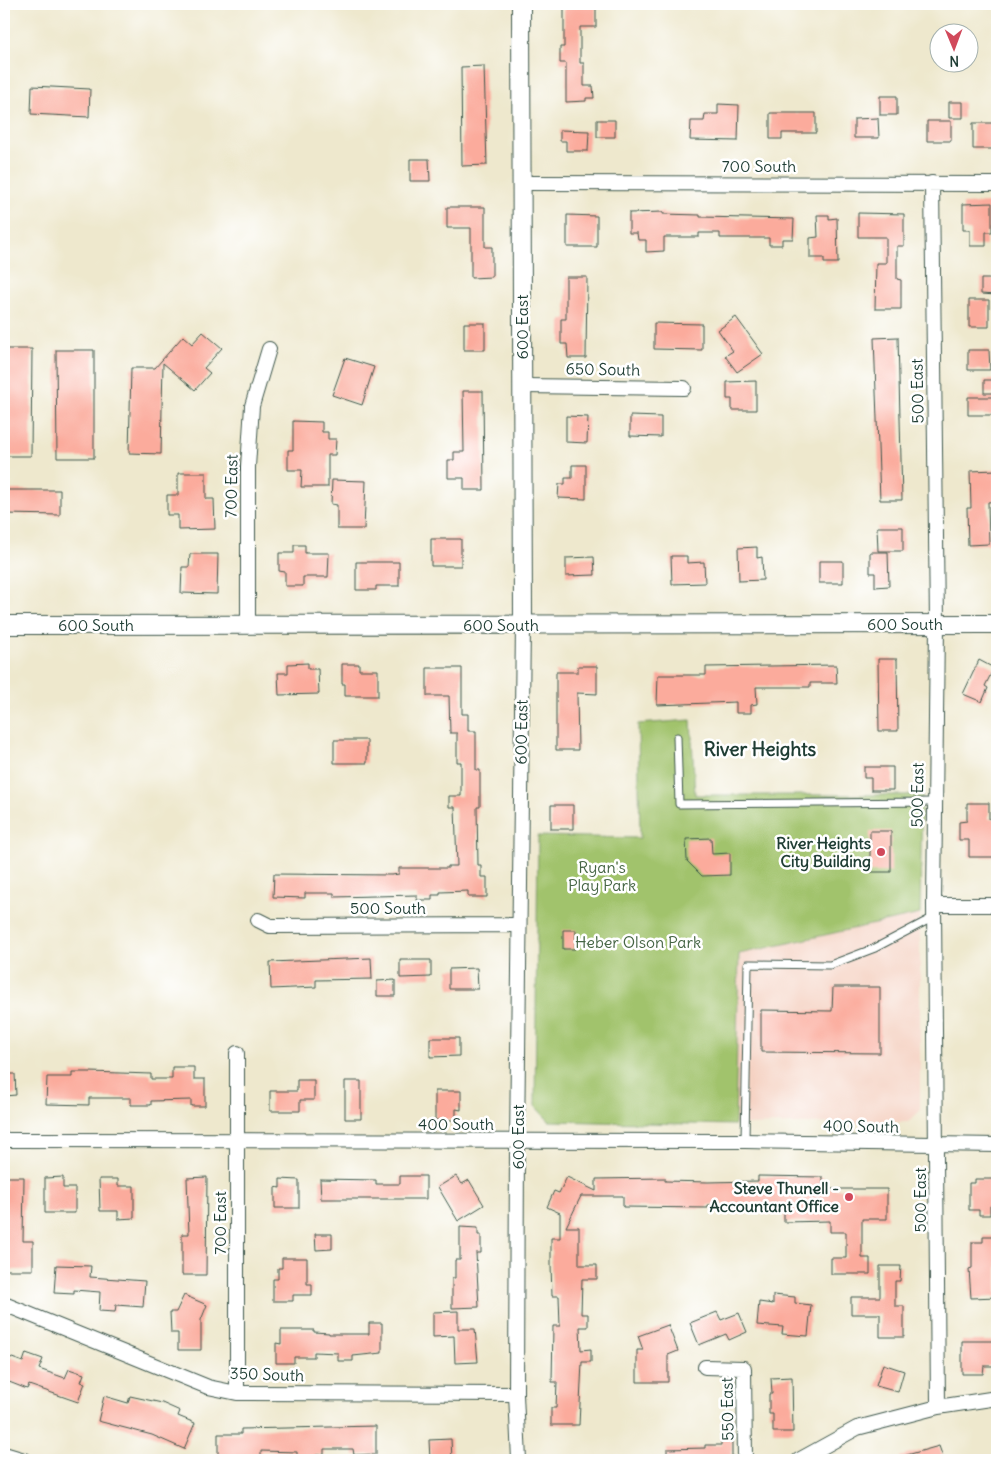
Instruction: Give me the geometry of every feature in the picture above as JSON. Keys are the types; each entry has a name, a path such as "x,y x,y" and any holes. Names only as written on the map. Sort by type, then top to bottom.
{"street":[{"name":"600 East","path":"519,1460 516,1394 523,624 521,4"},
{"name":"500 East","path":"932,183 937,624 934,911 938,1145 938,1408"},
{"name":"700 South","path":"522,184 997,184"},
{"name":"700 East","path":"248,625 248,467 252,406 269,349"},
{"name":"650 South","path":"522,386 684,388"},
{"name":"600 South","path":"4,625 997,624"},
{"path":"934,911 997,905"},
{"name":"500 South","path":"258,920 270,926 519,925"},
{"name":"700 East","path":"237,1053 237,1393"},
{"name":"400 South","path":"4,1140 745,1141 997,1145"},
{"name":"350 South","path":"4,1304 208,1387 237,1393 516,1394"},
{"name":"550 East","path":"705,1367 744,1368 745,1460"},
{"path":"799,1460 857,1428 938,1408 997,1398"},
{"path":"4,1454 24,1460"}],"lane":[{"path":"677,738 680,804 934,802"},
{"path":"745,1141 748,964 830,965 875,948 934,911"}],"shaded area":[{"path":"920,914 920,1111 908,1122 735,1125 739,954"}],"green space":[{"name":"Heber Olson Park","path":"691,720 695,795 922,795 920,914 739,954 735,1125 549,1121 535,1106 538,836 640,838 638,724"}],"building":[{"path":"564,4 596,4 596,27 580,27 580,63 584,63 584,86 593,86 594,98 586,98 586,101 566,102 566,63 560,63 560,47 564,47"},
{"path":"484,66 487,165 462,166 461,67"},
{"path":"32,86 90,89 89,117 31,114"},
{"path":"880,96 897,96 897,115 880,115"},
{"path":"949,102 963,102 963,118 949,118"},
{"path":"718,104 739,105 738,141 690,140 691,121 704,121 705,114 718,114"},
{"path":"770,113 816,113 816,133 782,133 782,139 770,139"},
{"path":"878,118 879,138 854,138 854,119"},
{"path":"597,120 615,120 615,137 597,137"},
{"path":"927,121 951,121 951,141 927,141"},
{"path":"973,123 997,123 997,149 973,149"},
{"path":"560,130 589,131 588,151 566,151 566,141 560,141"},
{"path":"410,159 429,159 430,181 410,181"},
{"path":"992,203 992,232 986,232 986,246 970,246 970,230 963,230 963,204"},
{"path":"447,207 485,207 485,247 492,247 492,277 471,278 471,228 447,228"},
{"path":"663,212 663,214 700,215 700,217 794,219 793,239 782,239 782,245 769,245 769,238 720,238 720,233 699,233 699,237 664,237 664,251 646,252 646,240 638,240 637,233 629,233 629,213"},
{"path":"858,213 904,214 904,246 897,246 897,279 901,280 901,309 875,309 876,263 886,263 886,237 858,237"},
{"path":"567,215 597,216 597,247 567,247"},
{"path":"817,215 829,215 829,219 837,218 838,263 824,263 824,258 810,258 810,238 818,237"},
{"path":"566,277 587,277 586,358 568,358 567,344 561,344 561,319 566,319"},
{"path":"981,279 996,279 996,295 981,294"},
{"path":"969,300 989,300 989,327 969,327"},
{"path":"736,317 763,354 737,372 725,356 733,351 718,330"},
{"path":"464,323 485,323 485,350 464,350"},
{"path":"654,323 702,324 702,350 654,349"},
{"path":"203,332 222,348 204,368 210,373 195,390 163,363 161,454 129,453 131,368 155,368 183,336 192,344"},
{"path":"898,337 902,500 880,500 874,338"},
{"path":"4,349 32,349 31,456 4,456"},
{"path":"56,350 94,350 94,458 57,458"},
{"path":"968,350 989,350 990,370 968,370"},
{"path":"345,358 374,367 362,405 332,395"},
{"path":"984,380 997,380 997,393 984,393"},
{"path":"756,381 756,410 732,410 732,399 727,399 727,382"},
{"path":"463,391 483,391 484,490 464,490 464,478 448,478 448,460 454,460 454,452 464,452"},
{"path":"968,397 995,397 995,415 968,415"},
{"path":"566,416 588,417 587,443 566,442"},
{"path":"630,416 661,417 661,437 630,436"},
{"path":"293,421 322,422 322,432 328,432 328,439 336,439 335,455 328,455 328,487 301,487 302,470 288,470 288,450 293,450"},
{"path":"572,465 586,465 586,499 558,498 559,484 565,484 565,478 572,478"},
{"path":"997,470 997,501 988,502 989,544 968,545 967,508 971,508 970,471"},
{"path":"178,473 206,473 206,499 214,499 215,529 178,530 178,515 167,515 167,495 178,495"},
{"path":"332,480 366,481 364,529 337,529 337,505 331,504"},
{"path":"5,490 60,490 60,515 5,514"},
{"path":"877,527 903,527 903,551 878,551"},
{"path":"431,539 461,539 461,566 431,566"},
{"path":"294,545 305,545 305,553 329,553 328,577 303,577 303,586 285,586 285,572 279,571 279,553 294,553"},
{"path":"757,547 757,558 762,557 763,580 739,581 738,548"},
{"path":"870,552 888,552 889,586 875,587 875,573 870,573"},
{"path":"190,554 218,554 217,594 181,593 182,567 189,567"},
{"path":"671,556 687,556 687,563 704,562 705,583 672,584"},
{"path":"594,557 595,575 566,576 566,558"},
{"path":"819,561 843,561 843,583 819,583"},
{"path":"356,562 399,562 399,586 376,586 376,590 356,590"},
{"path":"878,659 897,659 898,731 879,731"},
{"path":"979,660 994,668 985,686 988,688 982,702 963,694"},
{"path":"308,663 308,669 318,669 319,694 279,695 278,673 288,673 288,664"},
{"path":"342,664 359,664 359,670 378,670 378,696 345,696 345,684 342,684"},
{"path":"836,665 837,683 810,683 810,687 756,687 757,704 751,705 751,713 736,713 736,702 657,705 658,675 706,675 706,667"},
{"path":"578,666 597,666 597,694 577,693 578,750 556,750 556,672 578,672"},
{"path":"427,668 462,668 462,714 468,714 468,731 476,731 476,770 480,770 480,807 477,807 478,865 481,865 481,877 487,877 487,897 468,897 468,891 440,892 440,895 432,895 432,900 417,900 417,895 334,897 334,893 305,893 305,898 273,897 274,874 392,875 399,874 399,868 448,868 448,866 457,866 455,807 449,807 449,796 461,796 461,762 457,762 457,733 450,733 449,696 427,696"},
{"path":"334,740 367,740 367,763 334,763"},
{"path":"864,767 893,767 893,790 871,790 871,778 864,778"},
{"path":"967,803 989,803 989,819 996,819 996,857 969,857 969,840 959,840 959,822 967,821"},
{"path":"551,805 573,805 573,829 551,829"},
{"path":"870,831 891,831 891,872 870,872"},
{"path":"711,838 712,854 730,853 730,875 702,876 687,861 686,839"},
{"path":"563,930 576,930 575,949 563,949"},
{"path":"371,958 372,979 316,980 316,987 271,989 270,962"},
{"path":"400,960 431,960 431,977 400,978"},
{"path":"477,968 478,989 449,989 449,969"},
{"path":"395,980 395,996 377,996 377,981"},
{"path":"833,987 880,987 880,1053 761,1052 761,1010 832,1011"},
{"path":"430,1038 459,1038 459,1056 430,1057"},
{"path":"172,1067 194,1067 194,1079 205,1079 205,1106 191,1106 191,1100 151,1101 151,1105 131,1105 131,1098 89,1098 89,1105 46,1104 47,1077 72,1077 72,1072 89,1072 151,1074 151,1079 172,1079"},
{"path":"4,1074 15,1074 16,1095 4,1096"},
{"path":"297,1080 314,1080 314,1100 300,1100 300,1111 270,1111 270,1091 297,1091"},
{"path":"345,1081 361,1081 361,1119 345,1119"},
{"path":"435,1091 461,1091 461,1110 456,1109 456,1120 435,1120"},
{"path":"400,1176 426,1176 426,1199 321,1199 320,1179 376,1180 376,1184 400,1184"},
{"path":"456,1176 462,1184 469,1180 484,1205 458,1221 438,1187"},
{"path":"758,1176 823,1177 823,1189 887,1189 887,1219 862,1219 862,1258 870,1258 870,1274 831,1274 831,1258 846,1258 846,1232 830,1232 830,1221 784,1222 784,1209 744,1209 744,1204 708,1205 708,1208 623,1207 623,1196 581,1196 566,1227 579,1227 579,1265 597,1265 597,1279 582,1279 581,1314 588,1314 588,1327 580,1327 581,1350 591,1349 591,1362 582,1362 579,1425 551,1425 551,1408 556,1408 557,1382 552,1382 553,1326 560,1326 559,1296 552,1296 551,1238 560,1238 560,1213 547,1207 554,1191 559,1193 567,1177 596,1191 596,1179 665,1178 665,1181 708,1182 758,1181"},
{"path":"5,1177 24,1177 23,1241 33,1241 33,1270 4,1270"},
{"path":"63,1177 63,1188 75,1188 75,1213 45,1213 45,1178"},
{"path":"207,1177 206,1275 182,1275 182,1234 189,1234 187,1178"},
{"path":"99,1179 118,1179 118,1186 134,1186 134,1218 118,1219 118,1211 100,1211"},
{"path":"280,1179 299,1180 299,1208 275,1208 275,1187 280,1188"},
{"path":"975,1179 997,1179 997,1206 990,1206 990,1215 979,1215 979,1210 969,1210 969,1183 975,1183"},
{"path":"460,1227 478,1228 478,1235 481,1235 481,1253 476,1253 479,1307 452,1308 452,1278 455,1278 455,1260 460,1260"},
{"path":"315,1234 332,1234 332,1249 316,1250"},
{"path":"983,1236 997,1236 997,1297 971,1298 969,1269 972,1268 972,1242 983,1242"},
{"path":"282,1258 307,1258 307,1284 312,1284 312,1295 293,1295 293,1301 273,1301 273,1279 278,1279 278,1268 282,1268"},
{"path":"56,1265 91,1266 90,1277 145,1281 143,1307 116,1305 115,1312 99,1311 100,1292 74,1290 74,1294 54,1293"},
{"path":"880,1266 901,1266 900,1281 895,1281 895,1306 904,1306 904,1337 880,1337 880,1314 851,1314 851,1297 880,1297"},
{"path":"184,1295 207,1305 201,1320 201,1350 178,1350 178,1333 171,1333 170,1312 176,1312"},
{"path":"773,1295 795,1297 795,1303 811,1305 808,1336 782,1334 783,1327 757,1325 759,1302 773,1304"},
{"path":"458,1311 458,1329 475,1329 478,1362 455,1363 454,1336 433,1337 433,1312"},
{"path":"717,1312 721,1320 739,1313 747,1332 729,1340 726,1334 699,1345 690,1323"},
{"path":"369,1323 382,1323 382,1353 353,1356 353,1361 338,1361 338,1353 314,1352 314,1357 294,1357 294,1363 276,1363 276,1343 281,1344 281,1330 314,1330 314,1332 329,1334 369,1334"},
{"path":"668,1325 678,1351 668,1355 668,1382 637,1382 637,1350 643,1350 638,1336"},
{"path":"962,1341 995,1341 995,1366 984,1366 983,1374 962,1374"},
{"path":"26,1353 43,1359 39,1369 65,1378 69,1369 84,1374 81,1382 85,1383 78,1402 29,1385 27,1389 4,1380 4,1355 23,1362"},
{"path":"883,1364 904,1371 898,1392 876,1386"},
{"path":"792,1377 793,1432 773,1432 773,1414 769,1414 769,1394 772,1394 771,1378"},
{"path":"104,1396 128,1403 130,1396 162,1403 180,1411 178,1416 195,1423 184,1449 152,1435 98,1421"},
{"path":"376,1426 376,1454 354,1455 353,1449 324,1449 324,1455 316,1455 316,1460 297,1460 297,1452 261,1451 261,1460 218,1460 218,1434 241,1434 241,1429"},
{"path":"721,1437 732,1437 732,1460 667,1460 667,1449 705,1448 705,1445 721,1445"},
{"path":"451,1439 452,1460 430,1460 429,1440"},
{"path":"939,1446 944,1460 900,1460 900,1457"}],"place":[{"name":"River Heights City Building","path":"881,852"},
{"name":"Steve Thunell - Accountant Office","path":"849,1197"}],"district":[{"name":"River Heights","path":"760,749"}],"park label":[{"name":"Ryan's Play Park","path":"602,876"}]}
